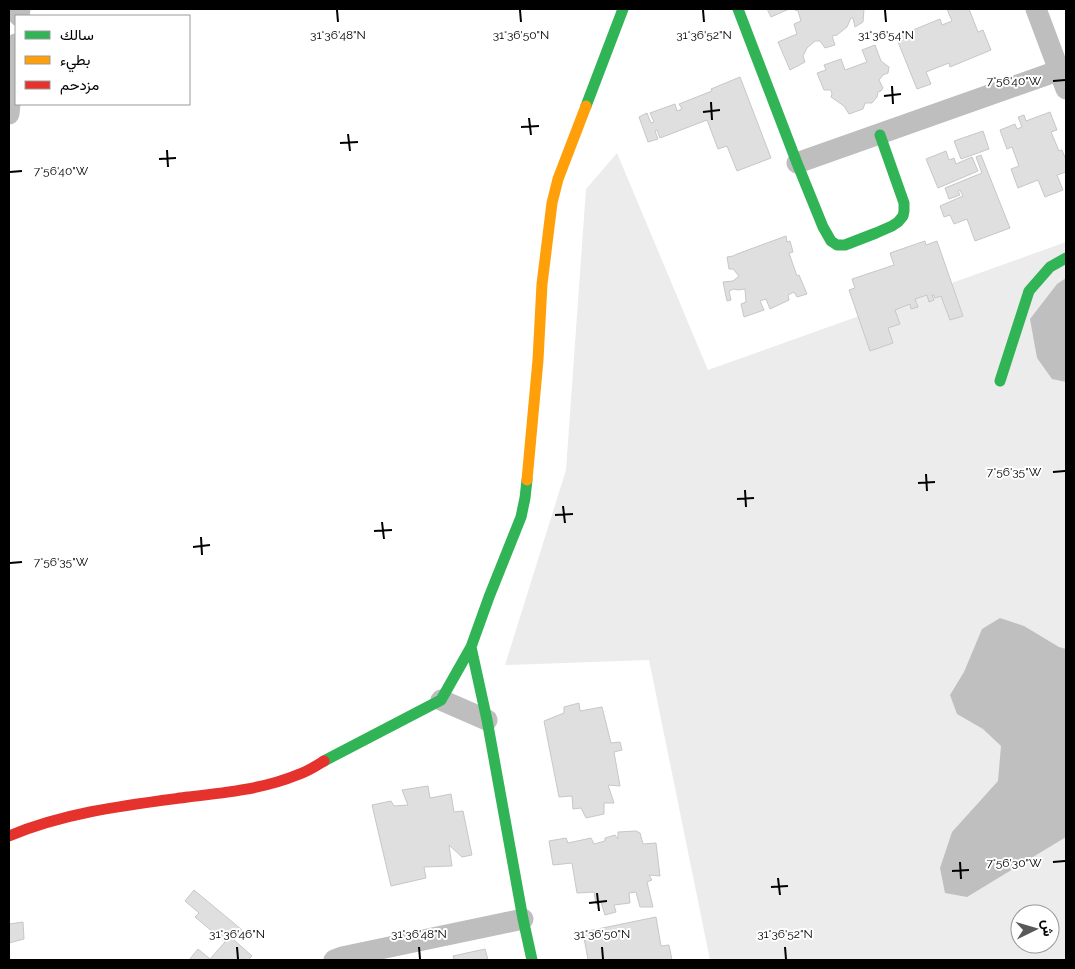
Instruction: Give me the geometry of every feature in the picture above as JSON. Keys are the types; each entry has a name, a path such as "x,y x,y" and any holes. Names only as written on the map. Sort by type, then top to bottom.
{"street":[{"path":"9,836 68,816 143,803 227,792 279,782 298,775 441,700 471,647 521,517 525,498 538,360 542,284 552,203 558,179 624,9"},
{"path":"738,9 827,236 837,244 845,245 894,226 903,217 904,203 880,135"},
{"path":"797,163 1064,76 1036,9"},
{"path":"9,114 15,54"},
{"path":"1000,381 1030,291 1050,267 1066,258"},
{"path":"471,647 487,720 532,960"},
{"path":"441,700 487,720"},
{"path":"334,960 523,918"}],"shaded area":[{"path":"617,153 708,370 1066,242 1066,960 710,960 649,660 505,665 566,470 586,189"},
{"path":"1066,278 1066,382 1052,379 1037,358 1030,319 1057,284"},
{"path":"1000,618 1024,626 1059,647 1066,649 1066,837 967,897 945,893 940,868 952,832 998,781 1001,746 983,729 957,714 950,695 964,672 982,629"}],"building":[{"path":"767,9 789,9 771,17"},
{"path":"793,9 864,9 863,22 855,27 853,18 851,18 847,27 837,35 832,36 835,45 825,48 820,41 815,41 807,48 803,56 805,62 790,70 778,42 797,34 794,24 801,21 798,11"},
{"path":"947,9 969,9 978,32 983,30 991,50 950,67 949,63 926,72 931,84 917,89 896,37 940,19 942,25 952,21"},
{"path":"875,45 881,61 889,67 888,73 879,80 883,88 878,92 877,97 872,103 865,103 863,109 849,114 844,106 831,97 831,90 824,90 817,73 826,70 824,65 841,59 845,70 867,62 862,50"},
{"path":"740,77 771,158 737,171 727,146 718,149 707,120 660,138 657,130 655,131 658,139 648,142 639,117 647,113 651,123 654,122 650,113 675,104 677,111 682,109 679,104"},
{"path":"1050,112 1057,130 1051,132 1059,151 1062,150 1066,160 1066,172 1057,175 1063,190 1045,197 1038,180 1018,188 1011,169 1019,166 1012,147 1007,149 1000,130 1015,124 1017,129 1022,127 1018,117 1024,115 1026,121"},
{"path":"983,131 989,149 961,159 954,141"},
{"path":"946,151 949,160 954,158 956,164 972,157 978,171 938,188 926,159"},
{"path":"981,155 1010,228 975,241 967,219 954,224 950,215 944,217 940,206 963,196 960,190 958,191 960,195 949,199 945,188 982,173 976,157"},
{"path":"786,236 787,242 790,241 793,252 789,253 797,276 799,275 807,294 797,297 794,292 788,295 789,300 770,309 766,299 760,301 764,310 744,317 741,304 746,302 745,289 729,291 731,300 727,301 723,282 733,281 739,276 733,269 729,269 727,257"},
{"path":"925,241 926,245 937,241 963,316 950,320 941,296 935,298 932,295 934,300 929,302 927,295 915,299 918,307 911,309 910,304 895,310 900,324 888,328 893,343 870,351 849,290 855,288 852,279 894,265 890,253"},
{"path":"579,703 580,711 602,707 611,743 620,742 622,750 614,752 620,786 608,785 614,803 604,803 604,814 586,818 581,808 573,809 572,796 559,797 544,721 564,713 564,707"},
{"path":"428,786 430,798 451,794 454,812 463,811 472,855 462,857 449,845 452,866 424,867 426,878 391,886 372,805 391,801 394,806 408,805 402,790"},
{"path":"636,831 640,833 643,844 656,843 660,876 649,875 652,880 647,882 653,907 640,907 636,892 629,893 630,903 614,905 616,912 605,915 601,902 596,904 594,892 577,893 572,863 553,865 549,841 566,838 568,843 591,838 594,844 605,841 605,838 615,835 618,839 618,832"},
{"path":"194,890 242,930 234,940 252,956 248,960 189,960 198,949 210,959 225,942 195,917 199,913 185,901"},
{"path":"656,917 661,946 669,945 672,960 588,960 583,932"},
{"path":"23,922 24,939 9,943 9,924"},
{"path":"485,949 488,960 454,960 453,956"}],"traffic: fast":[{"path":"586,106 623,9"},
{"path":"738,9 823,227 831,241 837,245 845,245 892,226 903,216 904,203 880,135"},
{"path":"1000,381 1029,291 1050,267 1066,258"},
{"path":"324,761 441,700 471,647 521,517 527,480"},
{"path":"471,647 487,720 532,960"}],"traffic: slow":[{"path":"527,480 538,360 542,284 552,203 558,179 586,106"}],"traffic: jam":[{"path":"9,836 75,815 271,784 301,774 324,761"}]}
